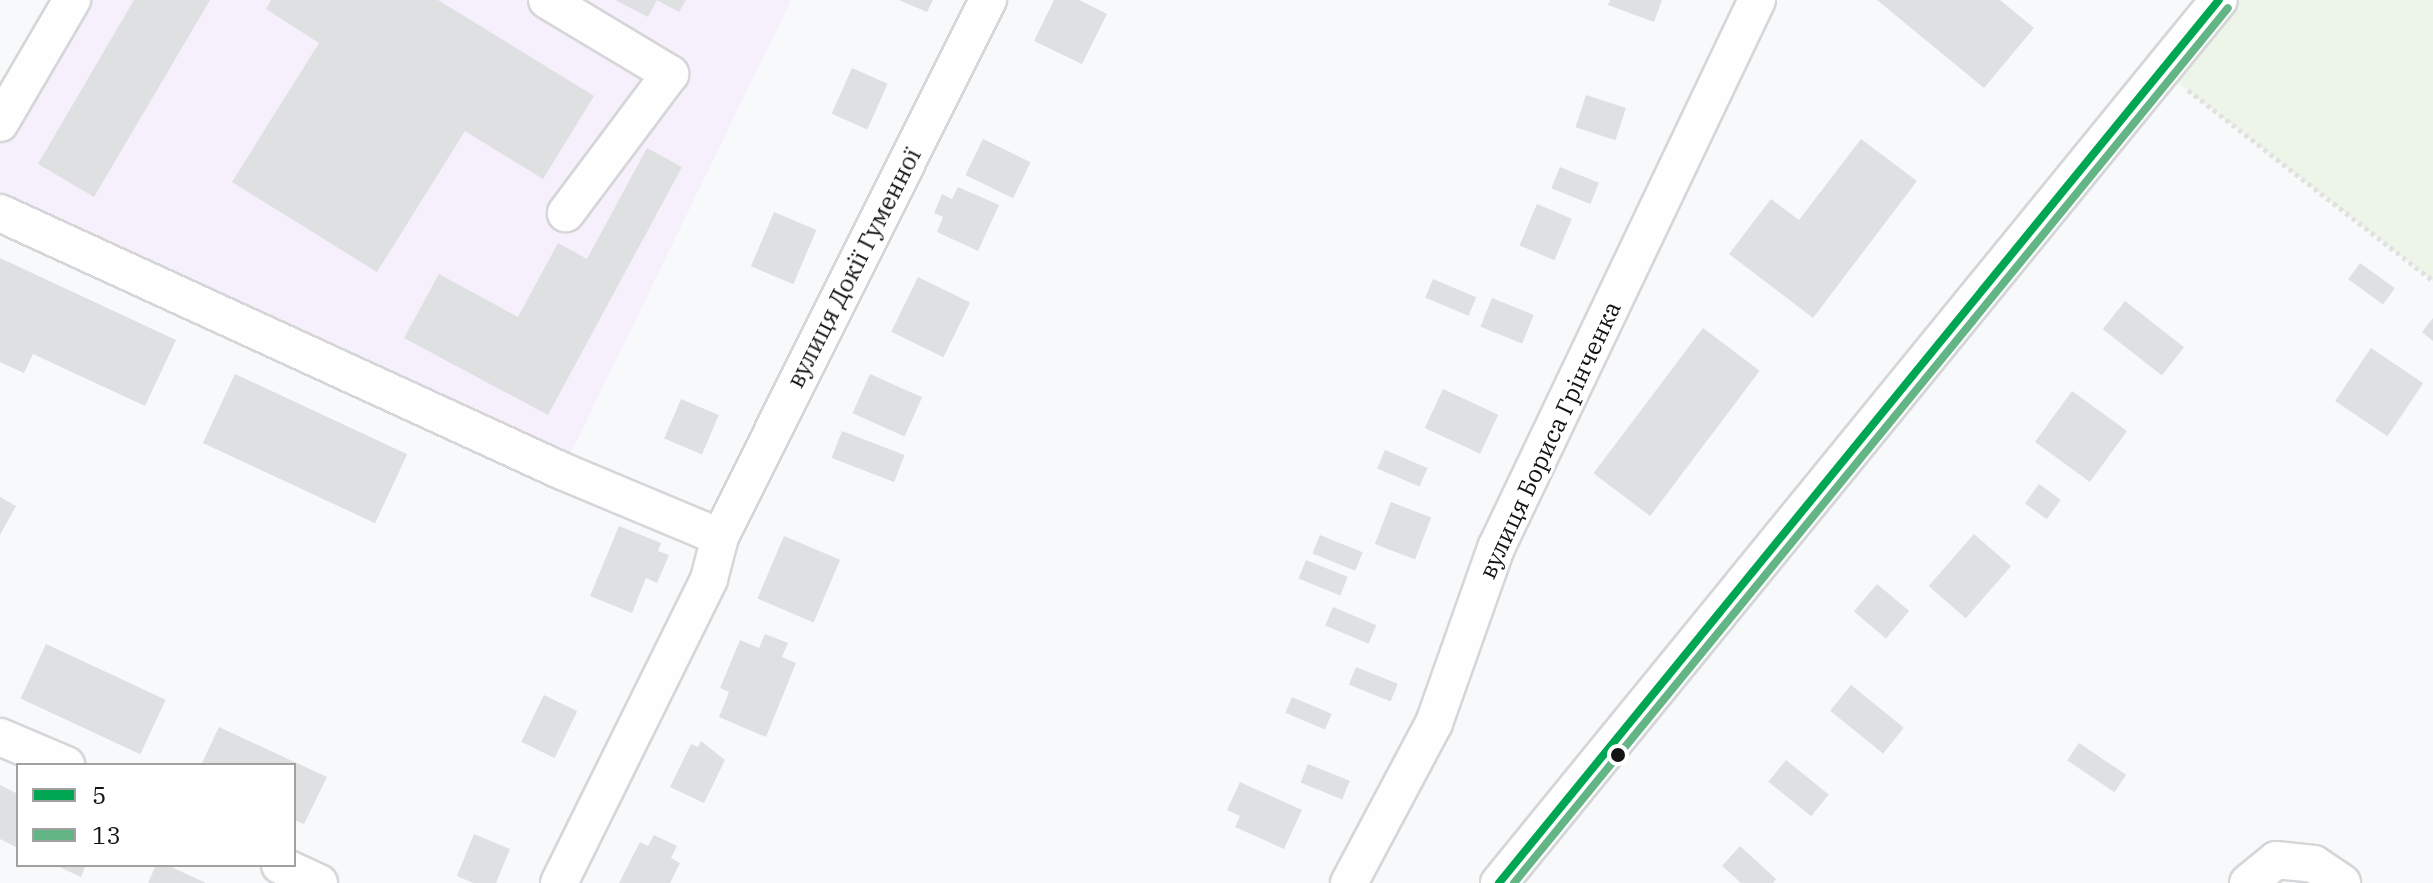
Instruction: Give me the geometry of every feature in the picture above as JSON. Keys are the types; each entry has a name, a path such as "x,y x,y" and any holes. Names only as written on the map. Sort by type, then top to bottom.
{"street":[{"path":"0,123 72,0"},
{"path":"547,0 670,74 566,213"},
{"name":"вулиця Докії Гуменної","path":"559,883 709,579 720,537 988,0"},
{"name":"вулиця Бориса Грінченка","path":"1349,883 1434,723 1496,548 1757,0"},
{"path":"1499,883 2165,73 2219,0"},
{"path":"0,213 424,407 720,537"},
{"path":"0,737 61,763"},
{"path":"2248,883 2276,860 2314,864 2342,883"},
{"path":"284,867 319,883"}],"path":[{"path":"2165,73 2433,281"}],"shaded area":[{"path":"72,0 791,0 562,471 0,213 0,123"},
{"path":"2219,0 2433,0 2433,281 2165,73"}],"building":[{"path":"134,0 210,0 94,197 38,164"},
{"path":"271,0 438,0 594,96 543,179 465,131 377,272 232,182 319,43 266,9"},
{"path":"615,0 657,0 648,17"},
{"path":"657,0 686,0 679,12"},
{"path":"899,0 933,0 927,12"},
{"path":"1054,0 1079,0 1107,14 1082,64 1034,41"},
{"path":"1610,0 1662,0 1654,22 1608,5"},
{"path":"1877,0 2000,0 2034,28 1984,88"},
{"path":"852,68 888,84 867,130 832,114"},
{"path":"1586,95 1626,108 1615,140 1575,127"},
{"path":"983,139 1031,162 1013,198 965,175"},
{"path":"1861,139 1917,181 1813,318 1729,254 1771,199 1799,220"},
{"path":"647,148 682,167 548,415 404,338 439,274 518,317 558,243 587,259"},
{"path":"1560,167 1599,183 1590,204 1551,188"},
{"path":"958,187 999,205 978,251 937,232 943,217 934,213 942,194 952,199"},
{"path":"1537,204 1572,219 1554,260 1519,245"},
{"path":"774,212 816,230 793,284 751,266"},
{"path":"0,258 176,340 145,406 33,354 24,373 0,362"},
{"path":"2360,263 2395,288 2383,304 2348,279"},
{"path":"918,277 970,302 943,357 891,332"},
{"path":"1433,279 1476,297 1468,316 1425,297"},
{"path":"1492,298 1534,315 1522,344 1480,327"},
{"path":"2125,301 2184,347 2162,376 2103,329"},
{"path":"2433,318 2433,341 2422,332"},
{"path":"1703,328 1760,371 1650,516 1593,473"},
{"path":"2371,348 2423,383 2387,436 2335,401"},
{"path":"235,374 407,454 375,523 203,443"},
{"path":"870,374 922,397 905,436 853,413"},
{"path":"1443,389 1498,415 1480,454 1425,428"},
{"path":"2072,391 2127,431 2090,482 2035,442"},
{"path":"681,399 719,415 702,455 664,439"},
{"path":"842,431 905,455 894,482 832,458"},
{"path":"1385,450 1427,468 1420,486 1377,468"},
{"path":"2039,484 2061,500 2047,519 2025,503"},
{"path":"0,497 16,506 0,535"},
{"path":"1391,502 1431,517 1415,559 1375,544"},
{"path":"619,526 661,543 658,551 669,555 657,583 646,578 632,613 590,596"},
{"path":"1974,534 2011,566 1966,618 1929,586"},
{"path":"1320,535 1363,552 1355,571 1313,554"},
{"path":"784,536 840,560 814,622 757,599"},
{"path":"1306,560 1348,577 1340,595 1299,579"},
{"path":"1877,584 1909,611 1886,639 1854,612"},
{"path":"1333,607 1376,625 1368,644 1325,625"},
{"path":"765,634 788,643 782,657 796,663 766,737 719,717 729,692 720,688 740,640 759,648"},
{"path":"46,644 166,700 140,754 21,698"},
{"path":"1356,667 1398,684 1391,701 1349,685"},
{"path":"1851,685 1904,728 1883,753 1830,711"},
{"path":"544,695 577,711 554,758 521,742"},
{"path":"1292,697 1332,714 1325,729 1285,713"},
{"path":"219,727 327,777 304,824 296,821 296,763 202,763"},
{"path":"701,741 725,760 704,803 670,787 691,744 698,747"},
{"path":"2079,743 2126,775 2115,792 2067,760"},
{"path":"1786,760 1829,795 1811,816 1768,782"},
{"path":"1308,764 1350,781 1342,799 1301,783"},
{"path":"1240,782 1302,810 1284,849 1235,827 1240,816 1227,810"},
{"path":"0,785 16,793 16,847 0,839"},
{"path":"474,834 510,849 496,883 473,883 457,876"},
{"path":"654,835 677,846 671,858 680,863 670,883 619,883 640,842 648,846"},
{"path":"1740,846 1776,879 1773,883 1741,883 1722,866"},
{"path":"59,867 85,867 81,877"},
{"path":"155,867 171,867 206,883 148,883"}],"transit line":[{"name":"5","path":"1499,883 2219,0"},
{"name":"13","path":"1514,883 2228,8"}]}
